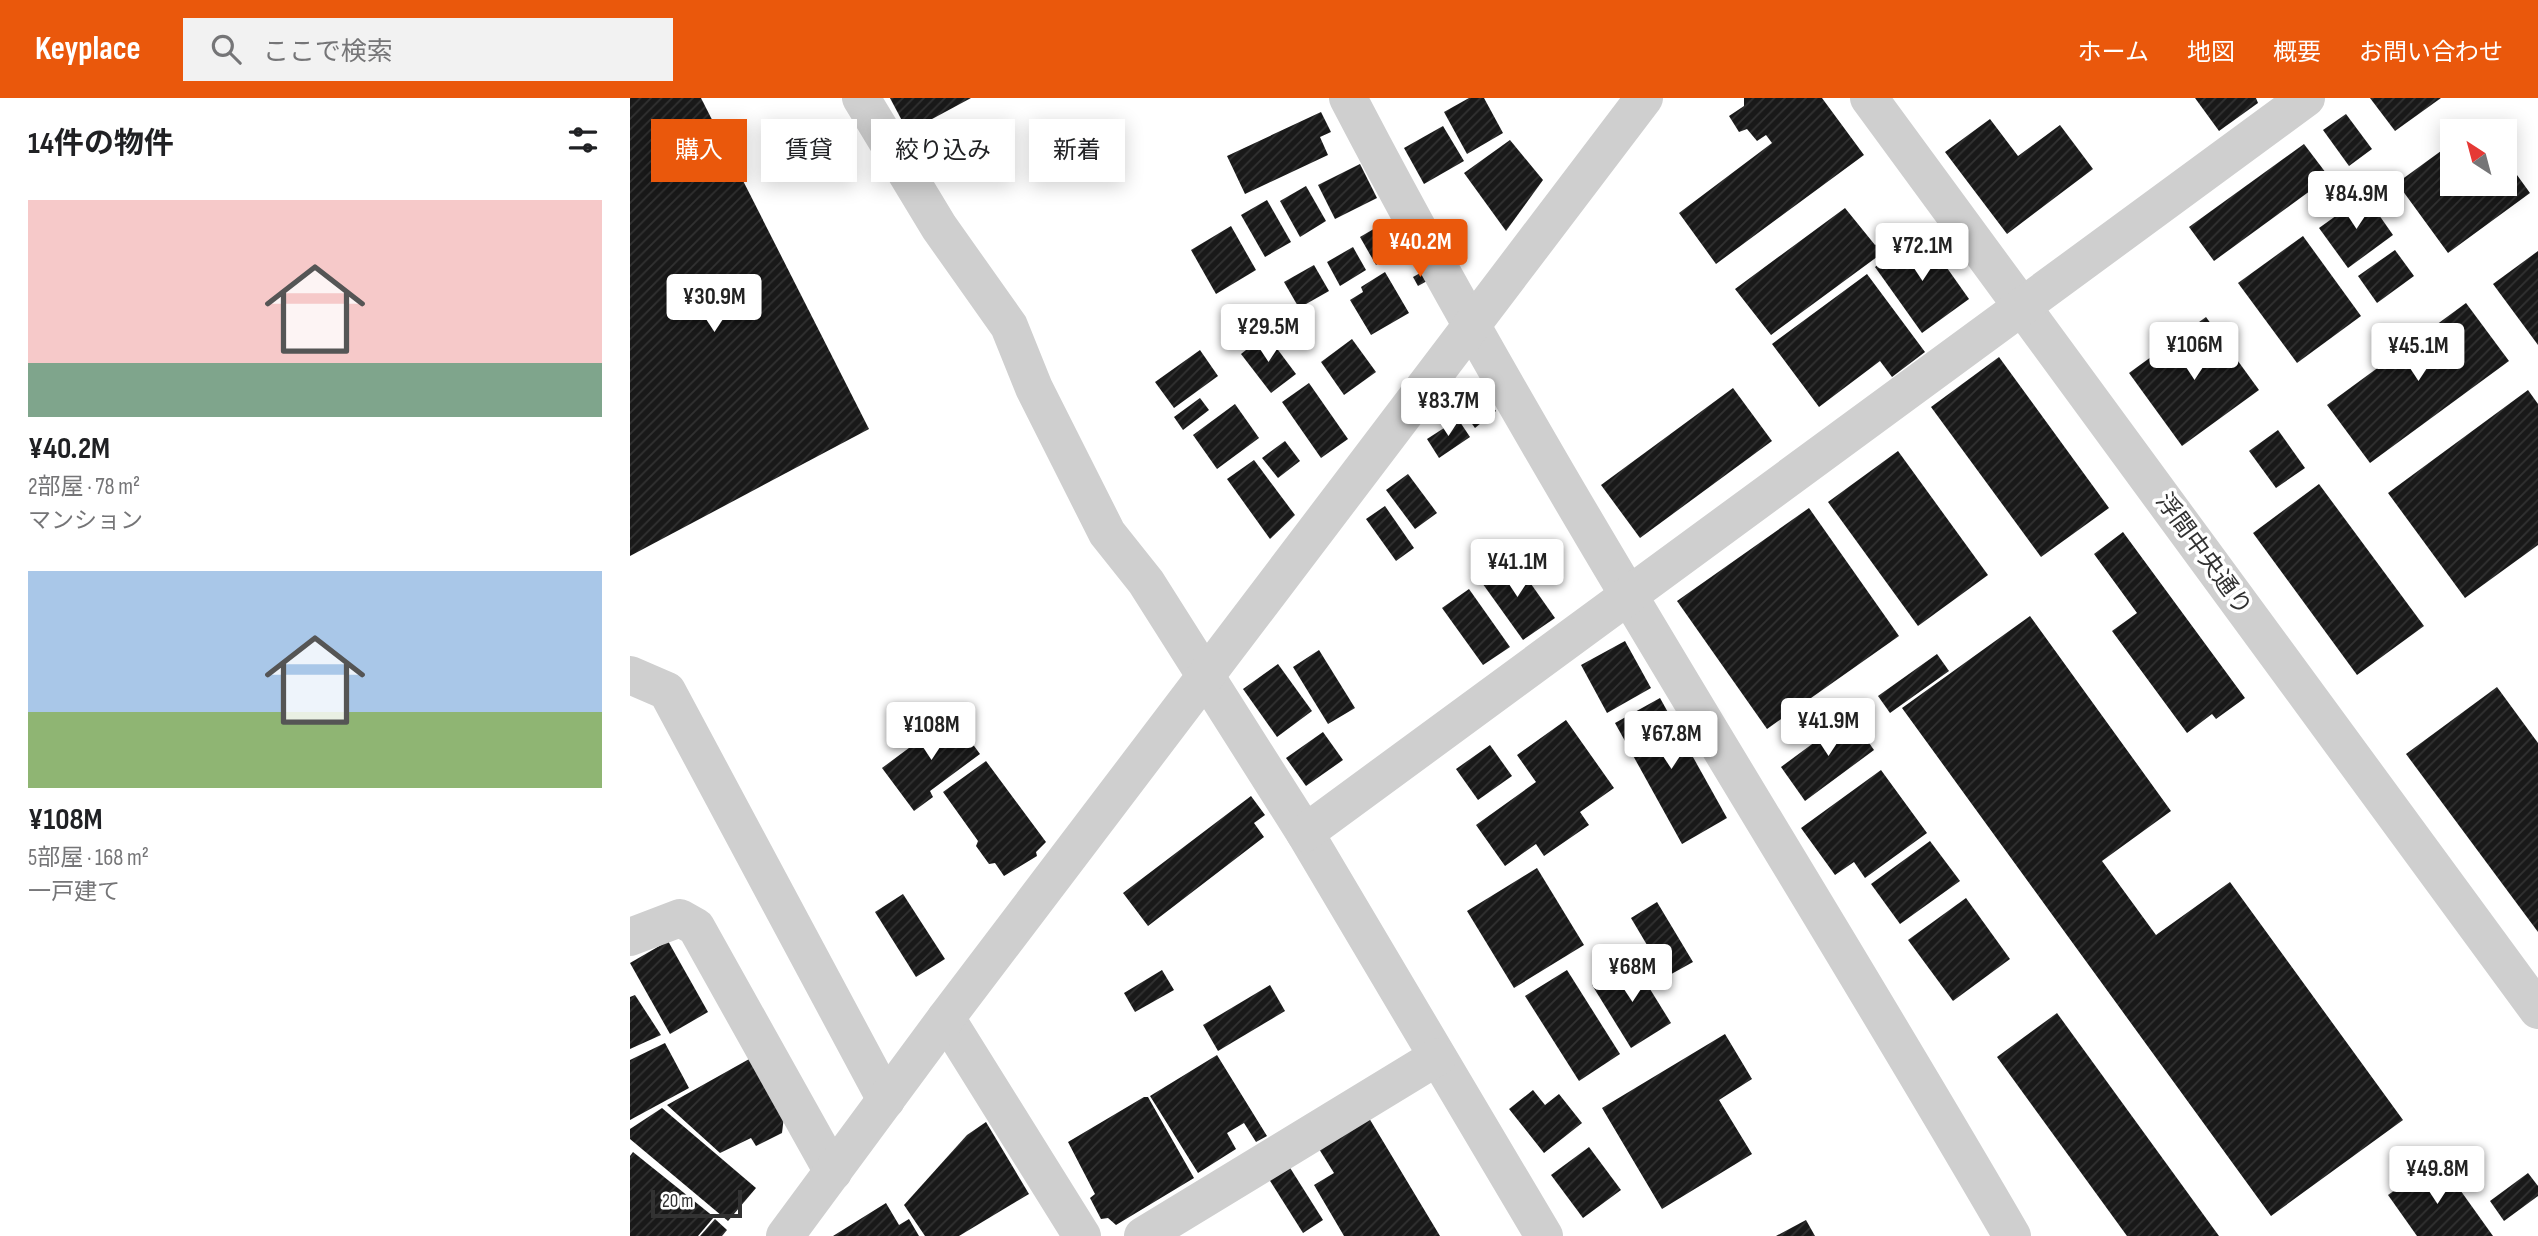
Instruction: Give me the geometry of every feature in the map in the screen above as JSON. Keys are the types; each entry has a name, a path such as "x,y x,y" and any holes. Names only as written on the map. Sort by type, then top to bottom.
{"street":[{"path":"861,98 939,227 1009,326 1034,388 1107,533 1146,582 1305,834 1544,1236"},
{"path":"1348,98 1473,327 1628,596 1892,1030 2012,1236"},
{"path":"785,1236 946,1018 1207,678 1644,98"},
{"name":"浮間中央通り","path":"1869,98 2538,1010"},
{"path":"1305,834 2306,98"},
{"path":"630,675 667,691 887,1100"},
{"path":"630,937 680,918 696,927 833,1172"},
{"path":"946,1018 1082,1236"},
{"path":"1143,1236 1437,1057"}],"building":[{"path":"630,98 701,98 712,119 651,119 651,182 744,182 869,429 630,556"},
{"path":"890,98 971,98 932,119 901,119"},
{"path":"1469,98 1484,98 1503,133 1467,154 1444,112"},
{"path":"1744,98 1822,98 1864,155 1716,264 1679,213 1772,143 1766,135 1757,141 1747,129 1739,132 1729,116 1744,106"},
{"path":"2195,98 2256,98 2258,103 2219,131"},
{"path":"2370,98 2441,98 2395,131"},
{"path":"1321,112 1331,132 1320,137 1328,155 1245,194 1227,156"},
{"path":"2346,114 2372,149 2349,166 2323,130"},
{"path":"1990,119 2018,156 2060,125 2093,169 2007,234 1945,152"},
{"path":"1443,126 1464,161 1424,184 1404,148"},
{"path":"1510,140 1543,180 1506,231 1464,173"},
{"path":"2304,144 2329,177 2214,261 2189,227"},
{"path":"2440,152 2440,196 2517,196 2517,175 2530,193 2448,253 2397,183"},
{"path":"1360,164 1377,198 1335,219 1318,185"},
{"path":"1306,186 1326,221 1300,237 1280,201"},
{"path":"2365,195 2393,235 2348,268 2319,228"},
{"path":"1267,200 1291,242 1265,257 1241,215"},
{"path":"1845,208 1875,245 1895,232 1900,240 1771,335 1735,289"},
{"path":"1389,220 1405,248 1376,265 1360,237"},
{"path":"1231,226 1256,270 1216,294 1191,250"},
{"path":"1923,234 1969,299 1922,333 1875,267"},
{"path":"2303,236 2361,316 2297,363 2238,283"},
{"path":"1353,247 1366,270 1340,286 1327,262"},
{"path":"2395,250 2414,276 2377,303 2358,276"},
{"path":"2538,251 2538,345 2493,284"},
{"path":"1314,265 1329,291 1299,308 1284,282"},
{"path":"1385,272 1409,313 1371,335 1350,300 1363,292 1361,287"},
{"path":"1422,272 1427,281 1418,286 1413,277"},
{"path":"1867,274 1925,352 1892,377 1880,361 1819,407 1772,344"},
{"path":"2466,303 2509,361 2370,463 2327,405"},
{"path":"2206,317 2259,390 2182,446 2129,373"},
{"path":"1266,334 1296,374 1271,393 1241,354"},
{"path":"1352,339 1376,372 1344,395 1321,362"},
{"path":"1200,350 1218,376 1174,408 1155,382"},
{"path":"1999,357 2109,508 2041,557 1931,407"},
{"path":"1309,383 1348,439 1321,458 1282,402"},
{"path":"1733,388 1772,441 1640,538 1601,485"},
{"path":"2528,390 2538,404 2538,545 2465,598 2388,493"},
{"path":"1483,394 1496,411 1475,428 1462,410"},
{"path":"1200,398 1209,410 1183,430 1174,417"},
{"path":"1235,404 1259,438 1217,469 1193,435"},
{"path":"1458,419 1470,437 1439,458 1427,439"},
{"path":"2278,430 2305,468 2276,488 2249,451"},
{"path":"1285,441 1300,461 1278,478 1262,458"},
{"path":"1898,451 1988,575 1918,626 1828,502"},
{"path":"1254,460 1295,515 1270,539 1227,479"},
{"path":"1408,474 1437,513 1415,529 1386,490"},
{"path":"2319,484 2424,626 2357,675 2253,533"},
{"path":"1385,506 1414,548 1396,561 1366,519"},
{"path":"1809,508 1899,636 1767,729 1677,601"},
{"path":"2123,532 2245,698 2216,719 2212,714 2187,733 2112,631 2137,613 2094,554"},
{"path":"1512,557 1555,618 1523,640 1480,580"},
{"path":"1469,589 1510,647 1483,665 1442,608"},
{"path":"2030,616 2171,811 2102,861 2156,935 2230,882 2403,1120 2271,1216 1902,708"},
{"path":"1625,641 1651,688 1607,713 1581,665"},
{"path":"1319,650 1355,708 1328,724 1293,667"},
{"path":"1937,654 1949,671 1890,713 1878,696"},
{"path":"1278,664 1312,711 1277,737 1243,689"},
{"path":"2497,687 2538,743 2538,932 2406,754"},
{"path":"1660,698 1727,818 1682,844 1615,723"},
{"path":"952,716 980,754 930,791 933,797 914,811 882,768"},
{"path":"1850,716 1874,750 1805,801 1781,767"},
{"path":"1566,720 1614,788 1580,812 1589,825 1544,856 1536,844 1505,866 1476,825 1536,782 1517,755"},
{"path":"1323,732 1343,760 1306,786 1286,758"},
{"path":"1490,745 1512,776 1478,800 1456,769"},
{"path":"986,761 1046,842 1036,852 1037,856 1004,876 995,863 989,864 976,846 978,841 943,792"},
{"path":"1881,770 1927,833 1865,878 1854,862 1835,875 1801,828"},
{"path":"1251,796 1265,815 1254,823 1264,837 1148,926 1123,893"},
{"path":"1930,841 1960,881 1900,924 1871,884"},
{"path":"1537,868 1584,945 1514,988 1467,911"},
{"path":"903,894 945,959 916,977 875,912"},
{"path":"1966,898 2010,959 1953,1001 1908,940"},
{"path":"1657,902 1693,962 1666,977 1631,918"},
{"path":"668,941 708,1012 670,1034 630,963"},
{"path":"1632,960 1671,1023 1631,1048 1592,985"},
{"path":"1162,970 1174,990 1135,1012 1124,993"},
{"path":"1567,970 1620,1054 1579,1081 1525,996"},
{"path":"1270,985 1285,1011 1218,1051 1203,1025"},
{"path":"635,995 661,1035 630,1049 630,997"},
{"path":"2057,1013 2219,1236 2127,1236 1997,1057"},
{"path":"1725,1034 1752,1079 1719,1100 1752,1154 1662,1209 1602,1108"},
{"path":"665,1043 689,1088 630,1120 630,1060"},
{"path":"1217,1055 1267,1136 1256,1142 1244,1123 1227,1133 1236,1149 1198,1173 1150,1096"},
{"path":"751,1058 784,1116 782,1133 756,1146 751,1138 720,1153 667,1105"},
{"path":"1533,1090 1545,1105 1559,1094 1582,1123 1544,1153 1509,1109"},
{"path":"1148,1097 1194,1178 1116,1225 1108,1218 1101,1219 1090,1198 1095,1194 1068,1142"},
{"path":"662,1108 756,1188 728,1221 630,1139 630,1129"},
{"path":"1369,1118 1440,1236 1344,1236 1314,1185 1334,1173 1319,1149"},
{"path":"986,1122 1029,1194 959,1236 925,1236 904,1205 967,1135"},
{"path":"1589,1147 1621,1190 1583,1218 1551,1175"},
{"path":"633,1152 714,1217 698,1236 630,1236 630,1156"},
{"path":"2438,1159 2493,1236 2417,1236 2388,1195"},
{"path":"1287,1163 1323,1220 1303,1233 1267,1176"},
{"path":"2528,1173 2538,1186 2538,1196 2504,1221 2490,1201"},
{"path":"886,1203 899,1225 909,1219 919,1236 833,1236"},
{"path":"715,1219 727,1230 722,1236 700,1236"},
{"path":"1806,1220 1815,1236 1776,1236"}]}
